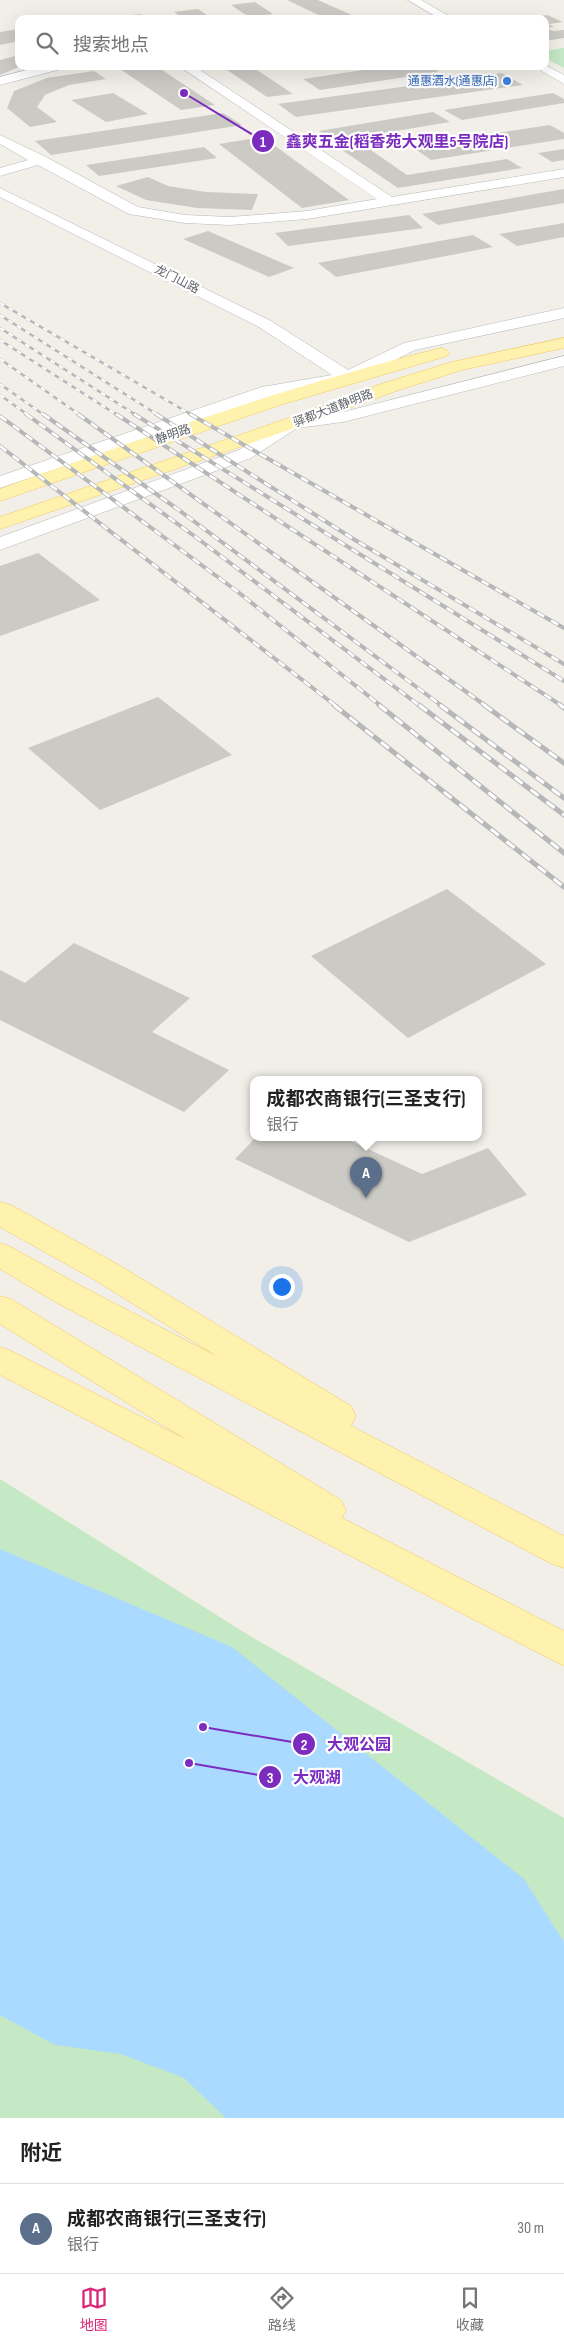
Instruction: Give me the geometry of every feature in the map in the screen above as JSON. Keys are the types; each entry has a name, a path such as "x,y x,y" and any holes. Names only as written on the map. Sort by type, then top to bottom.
{"main road":[{"name":"驿都大道静明路","path":"347,377 477,343 564,325"},
{"name":"驿都大道静明路","path":"292,423 390,387 458,366 564,343"},
{"name":"静明路","path":"0,495 237,412 347,377"},
{"name":"静明路","path":"0,523 292,423"},
{"path":"0,1213 106,1272 532,1536"},
{"path":"0,1255 70,1295 564,1553"},
{"path":"0,1308 496,1614"},
{"path":"0,1360 564,1650"}],"street":[{"path":"413,0 443,15"},
{"path":"0,81 42,70"},
{"path":"191,70 389,202"},
{"path":"546,70 564,80"},
{"path":"0,139 134,210 184,218 230,221 306,215 564,173"},
{"path":"0,172 41,160"},
{"name":"龙门山路","path":"0,192 265,324 347,377"},
{"path":"347,377 410,346 564,313"},
{"path":"292,423 351,415 564,361"},
{"name":"驿都大道静明路","path":"0,482 268,391 347,377"},
{"name":"驿都大道静明路","path":"0,544 245,454 292,423"}],"green space":[{"path":"564,48 564,68 549,60 549,50"},
{"path":"0,1479 250,1636 564,1818 564,2118 0,2118"}],"water":[{"path":"0,1549 232,1647 524,1879 564,1942 564,2118 226,2118 184,2078 121,2054 55,2045 0,2015"}],"building":[{"path":"287,0 318,0 352,15 319,15"},
{"path":"255,2 273,14 246,15 231,5"},
{"path":"198,9 207,15 178,15 174,12"},
{"path":"549,16 563,22 549,24"},
{"path":"549,29 553,31 564,30 564,38 549,40"},
{"path":"15,30 15,42 0,45 0,32"},
{"path":"15,56 15,69 0,75 0,60"},
{"path":"121,70 162,70 215,105 181,110"},
{"path":"227,70 257,70 293,94 267,97"},
{"path":"363,70 436,70 439,72 320,90 303,79"},
{"path":"94,71 106,79 69,85 45,95 37,107 57,122 30,127 7,108 14,91 47,78"},
{"path":"502,73 523,85 296,117 278,104"},
{"path":"113,93 148,114 106,122 71,100"},
{"path":"553,93 564,99 564,103 462,120 444,110"},
{"path":"433,112 450,122 336,141 319,131"},
{"path":"223,113 242,125 51,155 35,141"},
{"path":"550,125 564,133 564,139 431,160 411,146"},
{"path":"263,137 349,200 302,208 219,144"},
{"path":"365,146 407,175 507,159 522,168 398,188 342,150"},
{"path":"204,147 217,158 99,176 86,165"},
{"path":"564,149 564,160 552,162 538,153"},
{"path":"148,177 168,186 206,192 258,194 252,210 197,208 146,200 116,186"},
{"path":"564,189 564,203 438,225 422,214"},
{"path":"409,215 423,228 288,246 275,233"},
{"path":"564,223 564,237 517,246 499,234"},
{"path":"208,231 294,268 269,277 183,239"},
{"path":"473,235 493,247 336,277 318,263"},
{"path":"38,553 100,600 0,636 0,566"},
{"path":"158,697 232,755 100,810 28,748"},
{"path":"447,889 546,964 408,1038 311,956"},
{"path":"74,943 190,998 152,1032 229,1070 184,1112 0,1020 0,970 25,983"},
{"path":"252,1141 351,1141 422,1174 488,1148 527,1195 409,1242 235,1159"}],"railway":[{"path":"0,303 192,415"},
{"path":"0,315 158,415"},
{"path":"0,328 136,415"},
{"path":"0,340 117,415"},
{"path":"0,359 80,415"},
{"path":"0,384 44,415"},
{"path":"0,395 28,415"},
{"path":"26,414 197,538 420,706"},
{"path":"43,414 176,508 442,706"},
{"path":"78,414 486,706"},
{"path":"116,414 562,706"},
{"path":"134,414 564,681"},
{"path":"156,414 355,540 564,664"},
{"path":"190,414 564,628"},
{"path":"0,416 238,592 381,706"},
{"path":"0,446 336,706"},
{"path":"334,705 564,887"},
{"path":"379,705 564,853"},
{"path":"419,705 564,815"},
{"path":"440,705 564,798"},
{"path":"484,705 564,763"},
{"path":"560,705 564,708"}],"place":[{"name":"通惠酒水(通惠店)","path":"507,81"},
{"name":"鑫爽五金(稻香苑大观里5号院店)","path":"184,93"},
{"name":"成都农商银行(三圣支行)","path":"366,1198"},
{"name":"大观公园","path":"203,1727"},
{"name":"大观湖","path":"189,1763"}]}
